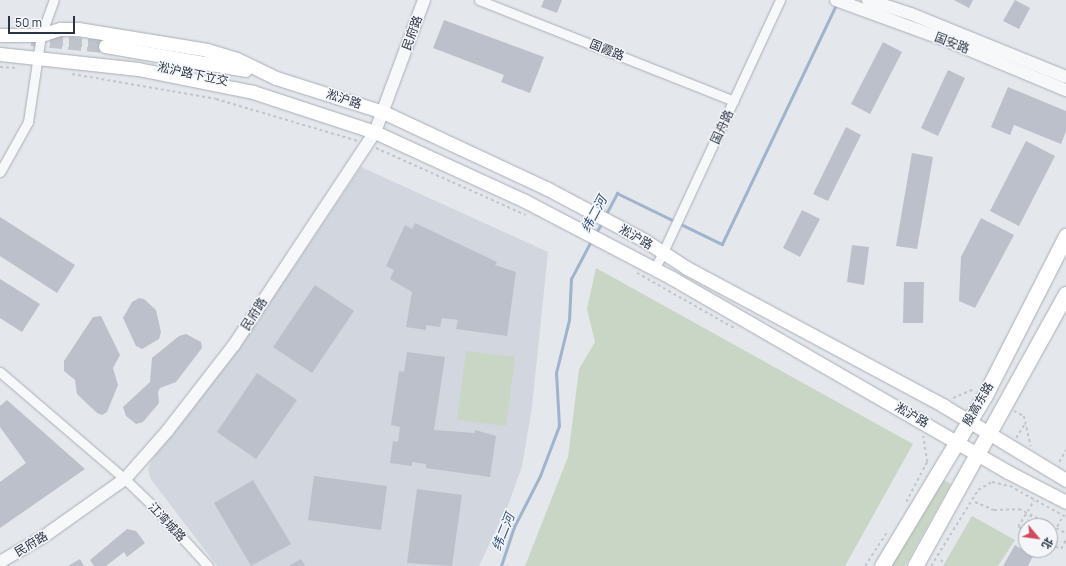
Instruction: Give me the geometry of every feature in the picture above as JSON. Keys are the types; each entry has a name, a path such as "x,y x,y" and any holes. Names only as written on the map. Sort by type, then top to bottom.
{"main road":[{"name":"淞沪路","path":"0,35 41,34 60,29 78,29 147,38 207,50 237,59 276,78 383,112 546,188 615,225 663,253 939,404 1066,480"},
{"name":"淞沪路下立交","path":"105,46 204,61 276,78"},
{"name":"淞沪路","path":"0,54 138,69 281,99 375,132 525,201 654,269 958,441 978,454 1066,502"},
{"name":"淞沪路下立交","path":"103,59 193,73 239,84 281,99"},
{"name":"殷高东路","path":"882,566 984,397 1066,236"},
{"name":"殷高东路","path":"915,566 989,434 1005,400 1066,294"}],"street":[{"path":"0,172 28,122 41,34 54,0"},
{"name":"民府路","path":"0,562 49,533 125,479 168,430 234,345 375,132 424,0"},
{"name":"国霞路","path":"479,0 734,100"},
{"name":"国舟路","path":"663,253 780,0"},
{"name":"国安路","path":"836,0 948,41 1066,90"},
{"name":"国安路","path":"868,0 911,14 1066,77"},
{"name":"淞沪路","path":"654,269 663,253"},
{"name":"江湾城路","path":"0,372 125,479 156,509 208,566"}],"path":[{"path":"0,67 24,68"},
{"path":"67,73 216,99 312,125 367,144 396,157"},
{"path":"632,269 739,330"},
{"path":"904,505 927,462 927,451 922,434"},
{"path":"1058,464 1066,450"},
{"path":"931,566 978,490 985,485 997,482 1066,517"},
{"path":"1023,518 1034,500"},
{"path":"975,502 994,510 1019,509 1038,518"},
{"path":"1058,525 1063,516"},
{"path":"866,566 888,532"},
{"path":"1058,548 1061,549 1066,539"},
{"path":"941,560 947,566"}],"shaded area":[{"path":"361,167 548,252 532,407 522,466 509,503 479,566 217,566 150,478 148,469 151,461 237,351"}],"green space":[{"path":"596,268 913,444 845,566 525,566 568,457 579,369 595,342 587,309"},
{"path":"466,351 515,357 506,426 457,420"},
{"path":"942,479 951,484 905,566 891,566 917,525"},
{"path":"972,516 1015,540 998,566 943,566"}],"building":[{"path":"544,0 562,0 557,13 541,7"},
{"path":"954,0 973,0 969,8"},
{"path":"1015,0 1030,8 1019,29 1003,21"},
{"path":"444,20 544,57 530,93 501,82 504,75 433,48"},
{"path":"883,42 902,52 870,114 851,104"},
{"path":"948,70 965,78 938,136 921,128"},
{"path":"1008,87 1066,111 1066,131 1061,144 1014,125 1010,135 991,127"},
{"path":"846,127 861,135 828,201 813,194"},
{"path":"1026,141 1055,156 1019,226 990,211"},
{"path":"912,153 933,157 917,249 896,246"},
{"path":"802,210 820,219 800,257 783,248"},
{"path":"0,217 75,265 57,293 0,256"},
{"path":"981,218 1014,235 975,308 959,301 961,257"},
{"path":"415,223 497,262 495,265 516,272 507,336 456,329 458,320 442,318 440,327 426,325 426,330 406,327 412,292 390,279 394,270 386,266 405,225 412,229"},
{"path":"852,245 869,247 864,285 847,282"},
{"path":"0,279 40,304 22,332 0,318"},
{"path":"904,282 924,282 923,323 903,323"},
{"path":"315,285 354,311 312,373 273,347"},
{"path":"139,298 144,299 156,310 161,332 159,339 142,349 136,346 123,318 132,302"},
{"path":"101,316 120,355 113,368 118,385 107,412 102,415 97,413 77,394 75,380 64,371 64,361 93,317"},
{"path":"186,334 201,342 202,348 176,382 160,388 158,392 159,403 143,422 136,424 126,416 123,407 150,382 152,358 179,336"},
{"path":"407,352 445,357 434,430 475,433 475,430 496,436 490,477 426,468 426,464 412,462 412,466 390,463 393,441 398,442 400,427 391,425 399,371 404,372"},
{"path":"257,373 297,400 256,459 217,432"},
{"path":"7,400 85,469 0,528 0,482 26,463 0,427 0,406"},
{"path":"314,476 387,486 381,530 308,520"},
{"path":"253,480 291,544 251,566 214,503"},
{"path":"417,489 462,495 452,566 407,563"},
{"path":"127,529 136,531 145,543 127,557 124,552 106,566 94,566 90,560"},
{"path":"1015,545 1018,547 1018,558 1032,558 1028,566 1003,566"},
{"path":"80,559 84,566 68,566"},
{"path":"301,559 305,566 289,566"}],"waterway":[{"name":"纬二河","path":"605,216 617,193 722,244 837,3"},
{"name":"纬二河","path":"596,233 602,222"},
{"name":"纬二河","path":"501,566 514,527 540,476 559,426 556,373 569,320 571,279 591,241"}],"tunnel":[{"path":"31,39 105,46"}]}
